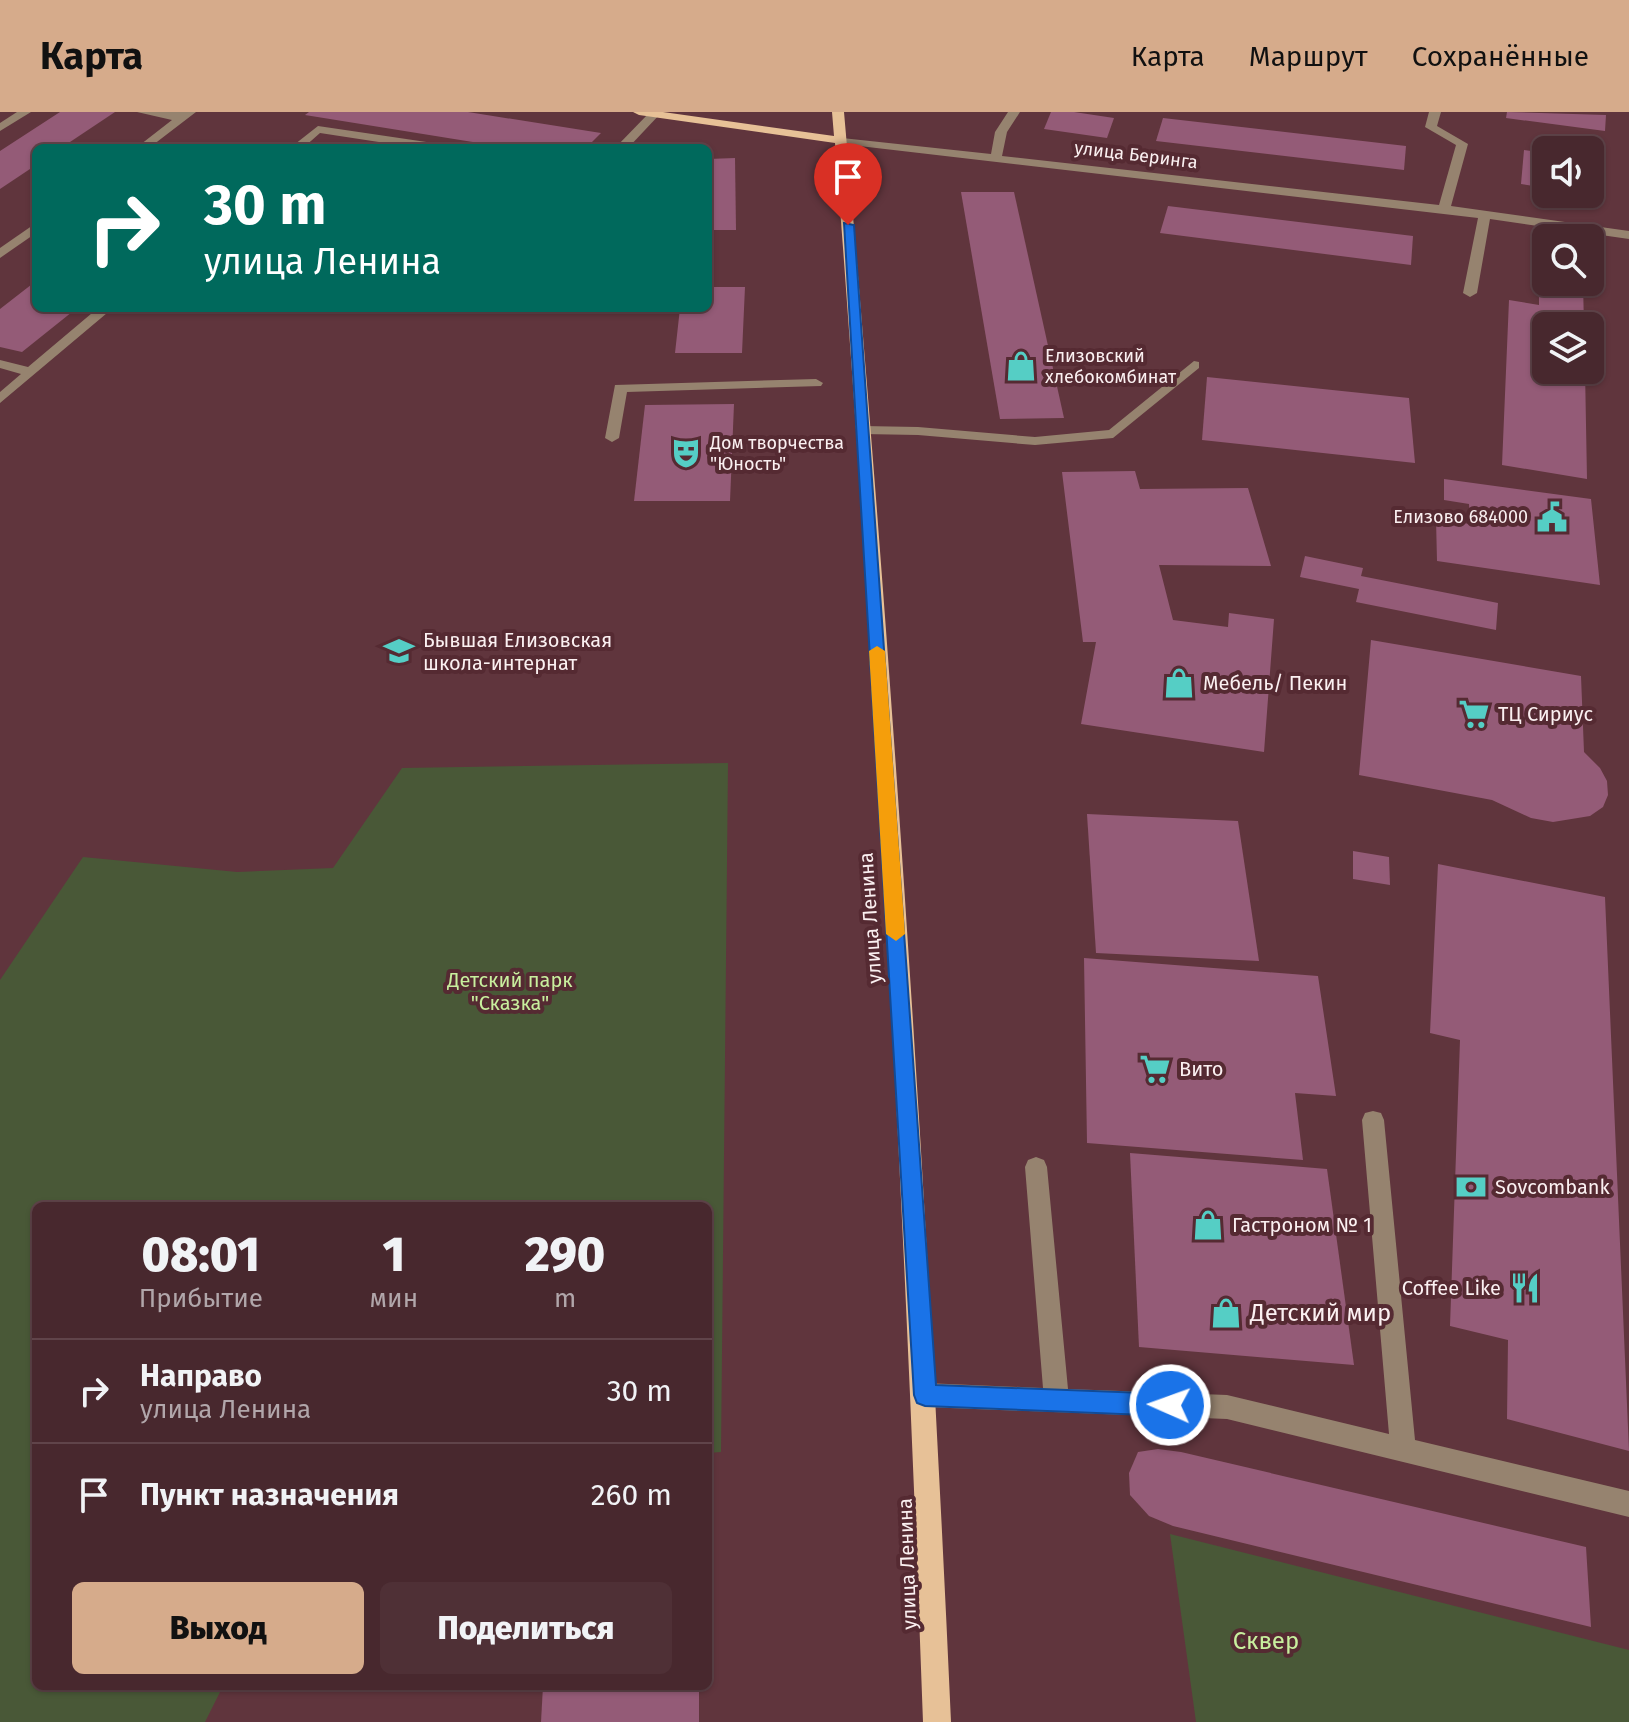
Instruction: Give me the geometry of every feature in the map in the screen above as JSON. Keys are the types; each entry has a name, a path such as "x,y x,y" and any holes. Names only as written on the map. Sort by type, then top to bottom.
{"main road":[{"name":"улица Беринга","path":"639,112 842,141"},
{"name":"улица Ленина","path":"838,112 863,430 925,1395 937,1722"}],"street":[{"path":"0,128 25,112"},
{"path":"143,112 185,115"},
{"path":"996,157 1001,132 1014,112"},
{"path":"1435,112 1431,127 1462,144 1444,209"},
{"path":"625,144 654,114"},
{"path":"147,144 185,115"},
{"path":"301,144 318,129 414,144"},
{"name":"улица Беринга","path":"842,141 1444,209 1629,235"},
{"path":"1470,293 1485,215"},
{"path":"0,254 32,230"},
{"path":"0,399 101,312"},
{"path":"0,364 30,372"},
{"path":"863,430 918,431 1035,441 1113,434 1194,365"},
{"path":"612,438 620,388 816,383"},
{"path":"1373,1120 1403,1450"},
{"path":"1036,1167 1057,1401"},
{"path":"925,1395 1227,1407 1629,1504"}],"green space":[{"name":"Детский парк \"Сказка\"","path":"728,763 721,1452 712,1453 712,1202 32,1202 32,1690 221,1690 205,1722 0,1722 0,980 83,857 237,872 333,868 402,768"},
{"name":"Сквер","path":"1170,1534 1629,1650 1629,1722 1196,1722"}],"building":[{"path":"60,112 115,112 67,144 32,144 32,168 0,189 0,151"},
{"path":"309,112 468,112 601,133 590,144 485,144 305,115"},
{"path":"1051,112 1114,118 1107,138 1044,129"},
{"path":"1507,112 1606,115 1605,131 1506,118"},
{"path":"1163,118 1406,146 1404,170 1156,141"},
{"path":"1524,150 1532,151 1532,186 1521,184"},
{"path":"735,158 736,230 712,230 712,159"},
{"path":"961,192 1014,192 1064,418 1000,419"},
{"path":"1168,206 1413,236 1411,265 1160,233"},
{"path":"32,284 32,312 72,312 22,352 0,347 0,309"},
{"path":"712,287 745,287 742,353 675,353 680,312 712,312"},
{"path":"1539,296 1583,296 1584,312 1532,312 1532,384 1585,384 1587,479 1502,465 1509,300 1539,305"},
{"path":"1207,377 1409,398 1415,463 1202,440"},
{"name":"Дом творчества \"Юность\"","path":"734,404 730,501 634,501 645,405"},
{"path":"1135,471 1140,489 1248,488 1271,566 1159,565 1173,620 1228,627 1229,613 1274,619 1264,752 1081,724 1096,642 1083,642 1062,472"},
{"path":"1444,479 1591,499 1600,585 1437,561 1436,519 1470,524 1469,504 1444,500"},
{"path":"1305,556 1363,568 1361,576 1498,603 1496,630 1356,602 1359,589 1300,577"},
{"name":"ТЦ Сириус","path":"1371,640 1581,676 1584,752 1600,768 1607,781 1608,795 1603,807 1590,816 1553,822 1531,818 1492,800 1359,775"},
{"path":"1087,814 1238,821 1259,961 1096,953"},
{"path":"1353,851 1389,857 1390,885 1353,879"},
{"path":"1438,864 1605,897 1629,1451 1507,1419 1508,1340 1450,1326 1460,1040 1430,1033"},
{"path":"1084,958 1318,976 1336,1096 1295,1093 1303,1160 1087,1143"},
{"path":"1130,1153 1327,1169 1354,1365 1139,1347"},
{"path":"1158,1449 1586,1547 1591,1627 1173,1526 1149,1516 1130,1495 1129,1473 1138,1452"},
{"path":"543,1690 699,1690 699,1722 541,1722"}],"slow traffic":[{"path":"877,651 896,934"}],"place":[{"name":"Елизовский хлебокомбинат","path":"1021,366"},
{"name":"Дом творчества \"Юность\"","path":"686,453"},
{"name":"Елизово 684000","path":"1552,517"},
{"name":"Бывшая Елизовская школа-интернат","path":"399,651"},
{"name":"Мебель/ Пекин","path":"1179,683"},
{"name":"ТЦ Сириус","path":"1474,714"},
{"name":"Вито","path":"1155,1069"},
{"name":"Sovcombank","path":"1471,1187"},
{"name":"Гастроном № 1","path":"1208,1225"},
{"name":"Coffee Like","path":"1525,1288"},
{"name":"Детский мир","path":"1226,1313"}],"route":[{"path":"848,225 925,1395 1170,1405"}]}
